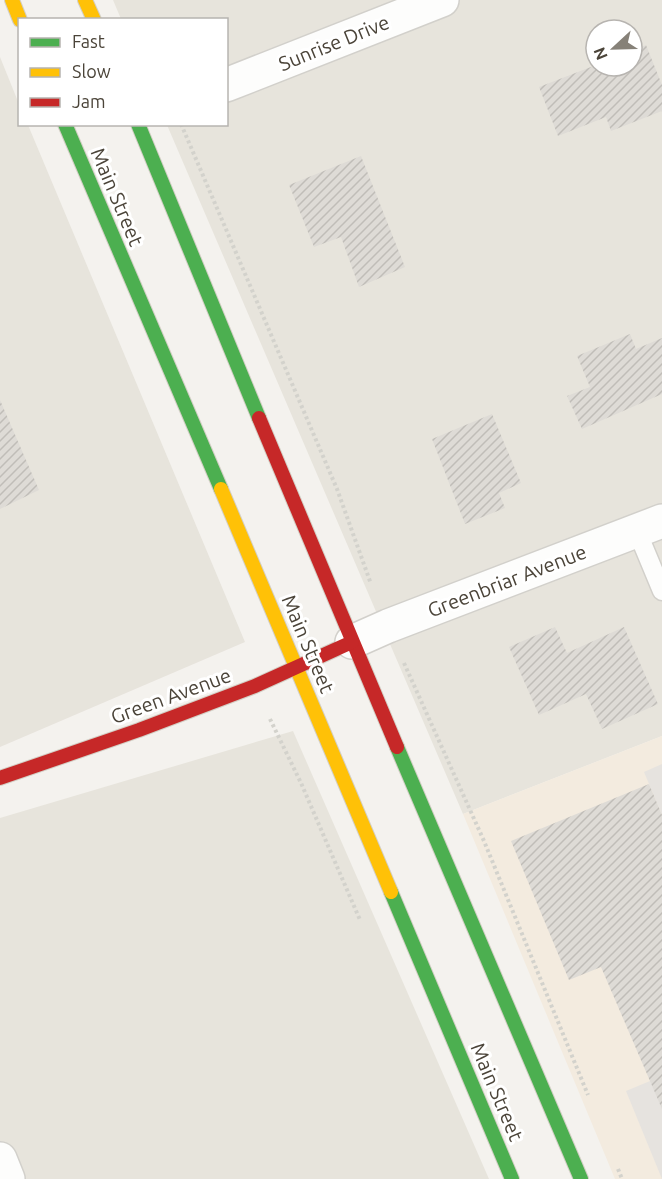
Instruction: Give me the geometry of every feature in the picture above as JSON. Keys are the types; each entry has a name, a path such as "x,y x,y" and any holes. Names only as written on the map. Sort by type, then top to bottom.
{"main road":[{"path":"12,0 19,18"},
{"path":"85,0 93,18"},
{"name":"Main Street","path":"66,126 512,1179"},
{"name":"Main Street","path":"139,126 352,642 581,1179"},
{"name":"Green Avenue","path":"0,778 139,730 255,686 352,642"}],"street":[{"name":"Sunrise Drive","path":"228,84 442,0"},
{"name":"Greenbriar Avenue","path":"352,642 388,626 650,526"},
{"path":"0,1159 8,1179"}],"lane":[{"path":"650,526 662,591"}],"path":[{"path":"182,126 337,489 372,588"},
{"path":"403,661 484,841 591,1103"},
{"path":"255,686 301,783 363,926"},
{"path":"618,1168 622,1179"}],"shaded area":[{"path":"113,0 662,0 662,736 463,814 167,126 228,126 228,18 121,18"},
{"path":"0,57 18,102 18,126 28,126 245,642 0,747"},
{"path":"293,731 489,1179 0,1179 0,818"},
{"path":"662,736 662,1179 615,1179 463,814"},
{"path":"662,764 662,815 644,772"},
{"path":"662,1076 662,1179 626,1091"}],"building":[{"path":"646,45 662,85 662,111 611,131 606,117 558,136 539,87 584,70 584,78 644,78 644,46"},
{"path":"361,156 405,267 359,287 341,237 314,247 289,185"},
{"path":"630,334 636,349 662,338 662,394 582,429 567,396 590,387 577,356"},
{"path":"0,400 39,490 0,509"},
{"path":"492,414 521,483 499,493 505,508 465,524 432,439"},
{"path":"555,627 567,653 624,627 658,704 602,729 586,694 539,715 509,647"},
{"path":"649,784 662,815 662,1109 601,967 569,980 511,841"}],"traffic: fast":[{"path":"66,126 221,489"},
{"path":"139,126 259,418"},
{"path":"397,747 581,1179"},
{"path":"391,892 512,1179"}],"traffic: slow":[{"path":"12,0 19,18"},
{"path":"85,0 93,18"},
{"path":"221,489 391,892"}],"traffic: jam":[{"path":"259,418 397,747"},
{"path":"0,778 139,730 255,686 352,642"}]}
